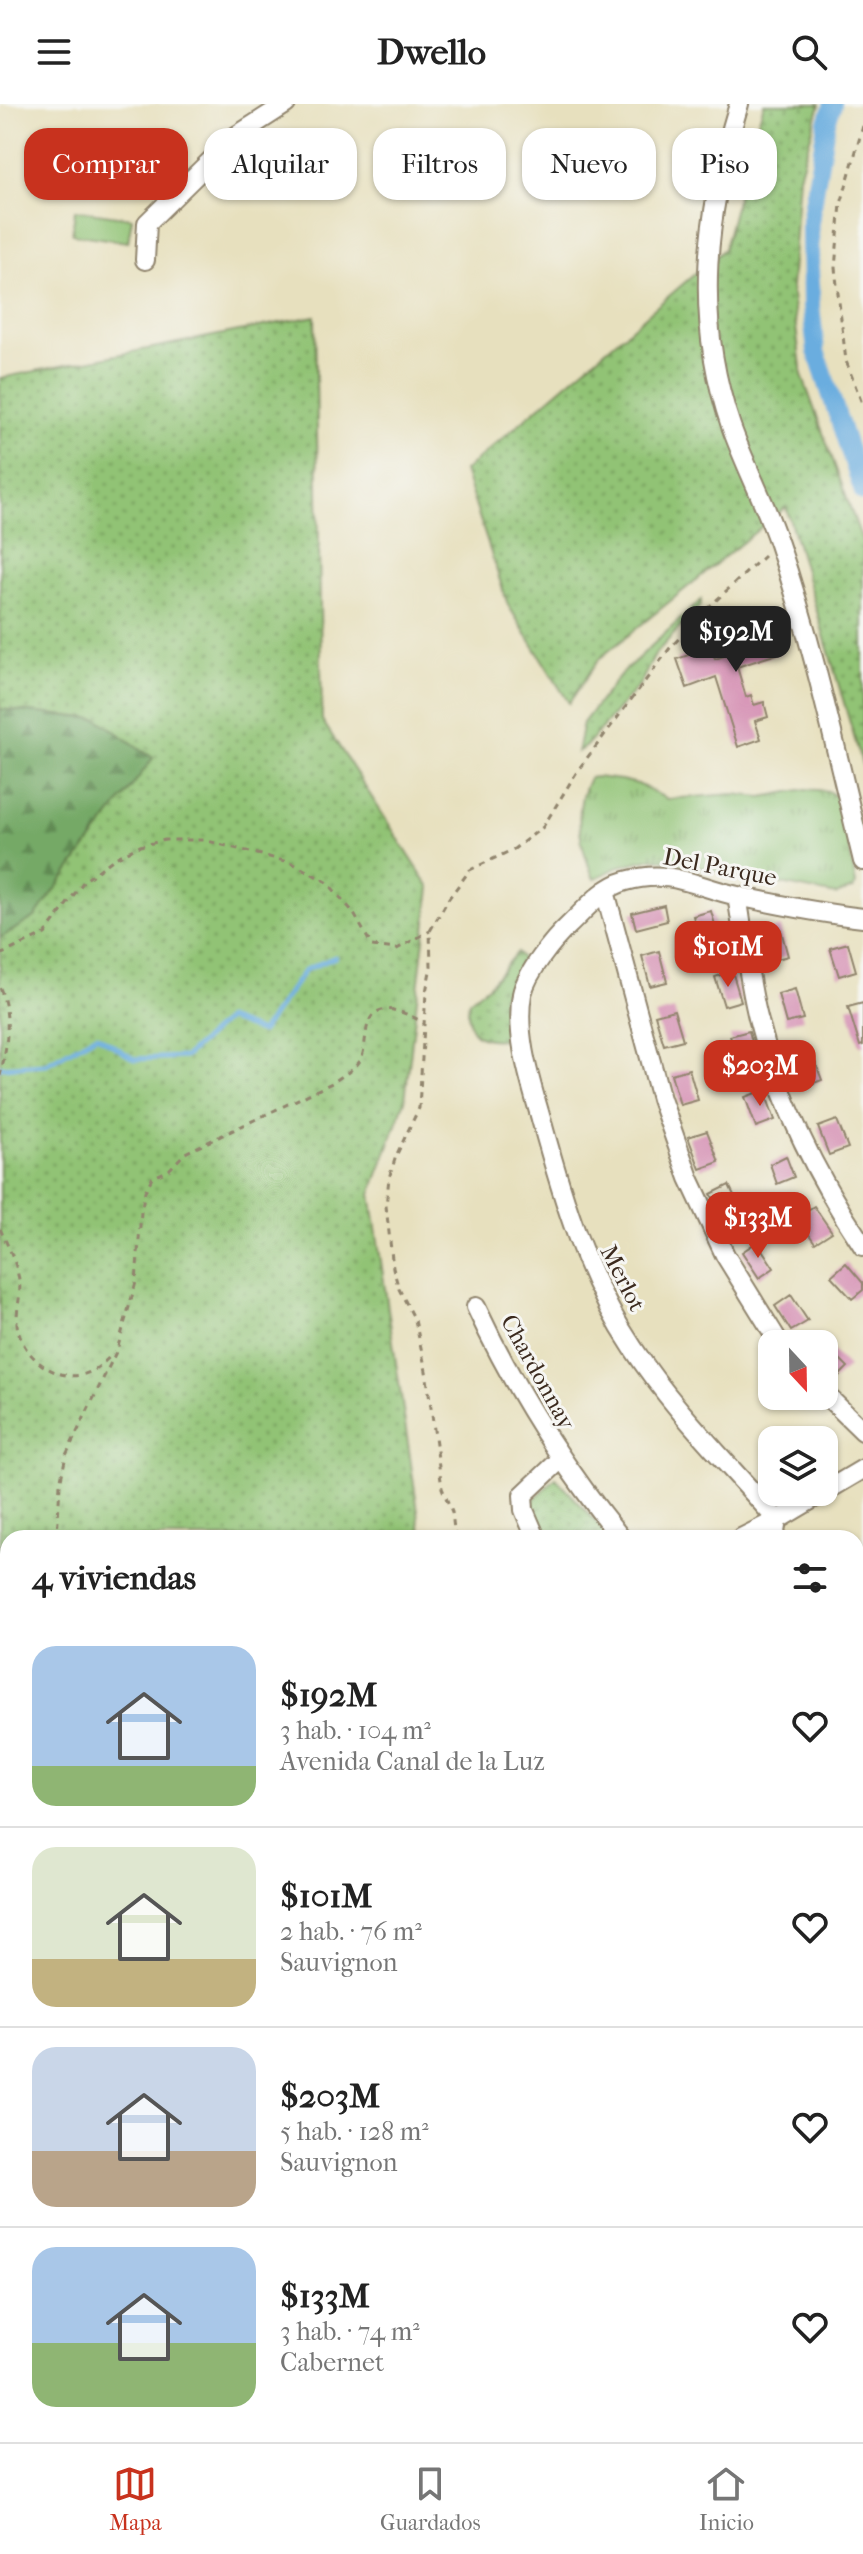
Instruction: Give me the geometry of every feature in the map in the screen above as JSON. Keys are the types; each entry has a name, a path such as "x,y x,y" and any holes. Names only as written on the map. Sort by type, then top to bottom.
{"street":[{"path":"145,260 147,223 236,136 286,104"},
{"path":"739,104 712,209 708,242 707,308 716,373 732,428 779,542 830,725 863,861"},
{"name":"Del Parque","path":"522,993 538,962 558,935 605,891 623,881 664,876 737,896 863,918"},
{"path":"605,891 661,1099 689,1178 725,1255 771,1330"},
{"path":"737,896 758,1015 784,1097 819,1175 863,1246"},
{"name":"Merlot","path":"522,993 522,1049 564,1202 593,1276 654,1379 776,1529"},
{"name":"Chardonnay","path":"476,1307 514,1384 561,1459 615,1530"},
{"path":"838,1407 863,1431"},
{"name":"Chardonnay","path":"533,1530 524,1510 523,1495 561,1459"},
{"path":"776,1529 863,1469"}],"path":[{"path":"863,126 841,204 835,268 846,361 863,406"},
{"path":"0,955 45,934 84,881 115,858 140,846 165,840 204,840 292,863 327,882 353,912 372,946 397,949 430,931"},
{"path":"0,988 7,1013 6,1044 0,1076"},
{"path":"57,1530 60,1484 66,1455 117,1350 136,1282 141,1212 145,1191 152,1178 169,1170 185,1153 332,1083 361,1060 371,1016 383,1010 400,1010 424,1023"},
{"path":"0,1229 18,1272 21,1289 17,1323 31,1355 59,1374 77,1375 94,1371 117,1350"}],"green space":[{"path":"764,104 820,104 799,176 791,287 802,375 863,543 863,767 786,507 599,659 569,703 508,605 464,471 724,249 737,200 777,200 777,128 756,128"},
{"path":"75,210 132,218 128,242 72,234"},
{"path":"315,316 322,720 430,888 405,1100 371,1194 421,1530 0,1530 0,378"},
{"path":"701,600 701,605 656,653 640,684 586,746 577,752 583,723 620,675"},
{"path":"0,709 98,719 153,758 35,917 0,938"},
{"path":"589,778 638,784 667,799 733,794 762,797 806,789 828,791 838,798 841,805 856,884 853,889 836,895 653,858 620,866 594,879 585,854 579,816"},
{"path":"517,952 522,959 502,996 506,1036 503,1039 484,1038 470,1026 469,1001 489,985"},
{"path":"556,1478 604,1530 541,1530 534,1518 532,1501"}],"building":[{"path":"766,611 780,653 737,667 746,697 751,695 754,705 764,702 768,717 755,721 761,739 738,747 716,677 687,688 677,659 711,647 715,659 742,650 732,622"},
{"path":"664,905 667,921 636,929 632,913"},
{"path":"711,911 720,942 702,947 693,916"},
{"path":"780,927 788,956 770,961 762,932"},
{"path":"848,943 856,971 839,976 830,948"},
{"path":"659,951 667,982 650,986 642,956"},
{"path":"732,971 741,1001 724,1006 715,977"},
{"path":"795,989 803,1019 786,1023 778,994"},
{"path":"863,1003 863,1045 860,1046 848,1007"},
{"path":"674,1010 683,1040 664,1045 655,1015"},
{"path":"749,1031 757,1061 739,1066 730,1036"},
{"path":"811,1051 822,1080 804,1087 793,1058"},
{"path":"689,1069 698,1100 680,1105 671,1074"},
{"path":"764,1090 775,1120 756,1127 745,1097"},
{"path":"837,1120 848,1148 829,1155 818,1127"},
{"path":"707,1131 719,1162 700,1169 688,1137"},
{"path":"786,1156 794,1177 777,1184 770,1164"},
{"path":"729,1185 743,1214 726,1223 711,1194"},
{"path":"814,1206 832,1232 815,1243 797,1217"},
{"path":"757,1242 774,1268 759,1278 742,1252"},
{"path":"846,1263 863,1283 863,1290 852,1299 831,1276"},
{"path":"791,1295 808,1321 790,1330 775,1306"},
{"path":"838,1357 848,1367 838,1377"}],"waterway":[{"path":"833,104 826,125 810,222 811,306 816,351 863,492"},
{"path":"0,1067 46,1064 97,1035 134,1059 185,1057 227,1019 261,1032 305,970 335,957"}]}
